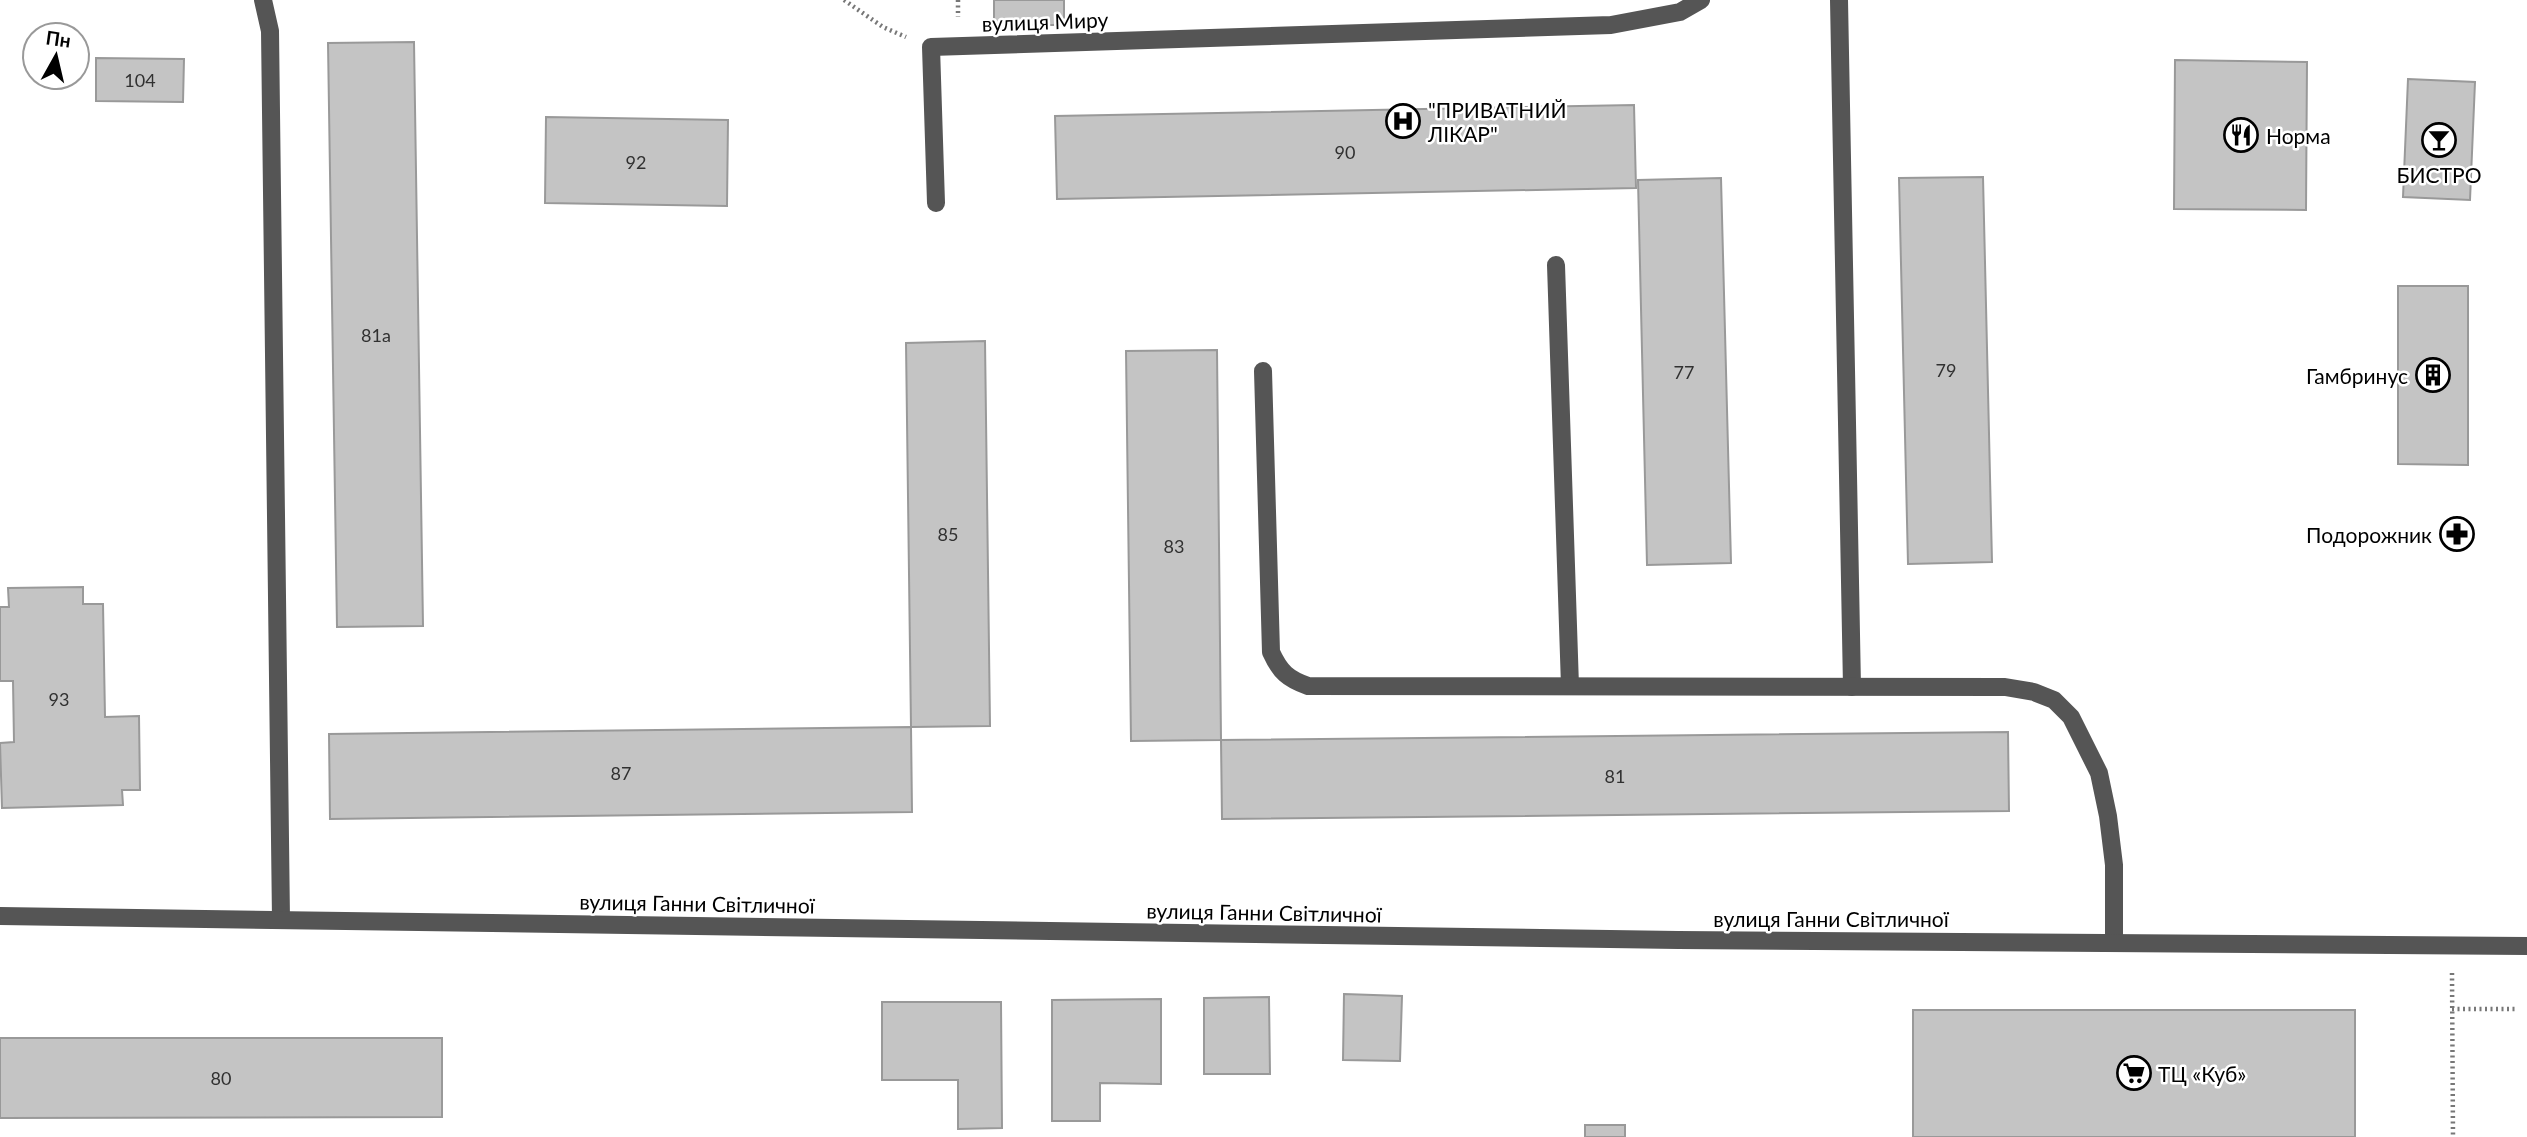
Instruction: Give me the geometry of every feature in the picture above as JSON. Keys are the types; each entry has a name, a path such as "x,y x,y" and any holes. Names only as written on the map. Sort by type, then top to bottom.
{"street":[{"path":"263,0 270,31 281,920"},
{"name":"вулиця Миру","path":"931,47 1611,25 1680,12 1701,0"},
{"path":"1839,0 1853,688"},
{"path":"931,47 936,203"},
{"path":"1556,265 1570,686"},
{"path":"1263,371 1271,652 1279,670 1292,680 1308,686 2005,687 2034,692 2054,700 2071,717 2099,773 2114,865 2115,942"},
{"name":"вулиця Ганни Світличної","path":"0,916 1678,940 2527,946"}],"path":[{"path":"844,0 883,27 931,47"},
{"path":"2452,964 2453,1137"},
{"path":"2452,1009 2518,1009"}],"building":[{"path":"994,0 1064,0 1064,25 994,25"},
{"path":"414,42 423,626 337,627 328,43"},
{"path":"96,58 184,59 183,102 96,101"},
{"name":"Норма","path":"2175,60 2307,62 2306,210 2174,209"},
{"name":"БИСТРО","path":"2408,79 2475,82 2470,200 2403,197"},
{"path":"1634,105 1636,188 1057,199 1055,116"},
{"path":"546,117 728,120 727,206 545,203"},
{"path":"1983,177 1992,562 1908,564 1899,178"},
{"path":"1721,178 1731,563 1647,565 1638,180"},
{"name":"Гамбринус","path":"2398,286 2468,286 2468,465 2398,464"},
{"path":"985,341 990,726 911,727 906,343"},
{"path":"1217,350 1221,740 1131,741 1126,351"},
{"path":"83,587 83,604 103,604 105,717 139,716 140,790 122,790 123,805 2,808 0,743 14,742 13,681 0,681 0,607 9,607 8,588"},
{"path":"911,727 912,812 330,819 329,734"},
{"path":"2008,732 2009,811 1222,819 1221,740"},
{"path":"1344,994 1402,996 1400,1061 1343,1060"},
{"path":"1269,997 1270,1074 1204,1074 1204,998"},
{"path":"1161,999 1161,1084 1100,1083 1100,1121 1052,1121 1052,1000"},
{"path":"882,1002 1001,1002 1002,1128 958,1129 958,1080 882,1080"},
{"name":"ТЦ «Куб»","path":"1913,1010 2355,1010 2355,1137 1913,1137"},
{"path":"0,1038 442,1038 442,1117 0,1118"},
{"path":"1585,1125 1625,1125 1625,1137 1585,1137"}],"place":[{"name":"\"ПРИВАТНИЙ ЛІКАР\"","path":"1403,121"},
{"name":"Норма","path":"2241,135"},
{"name":"БИСТРО","path":"2439,140"},
{"name":"Гамбринус","path":"2433,375"},
{"name":"Подорожник","path":"2457,534"},
{"name":"ТЦ «Куб»","path":"2134,1073"}]}
